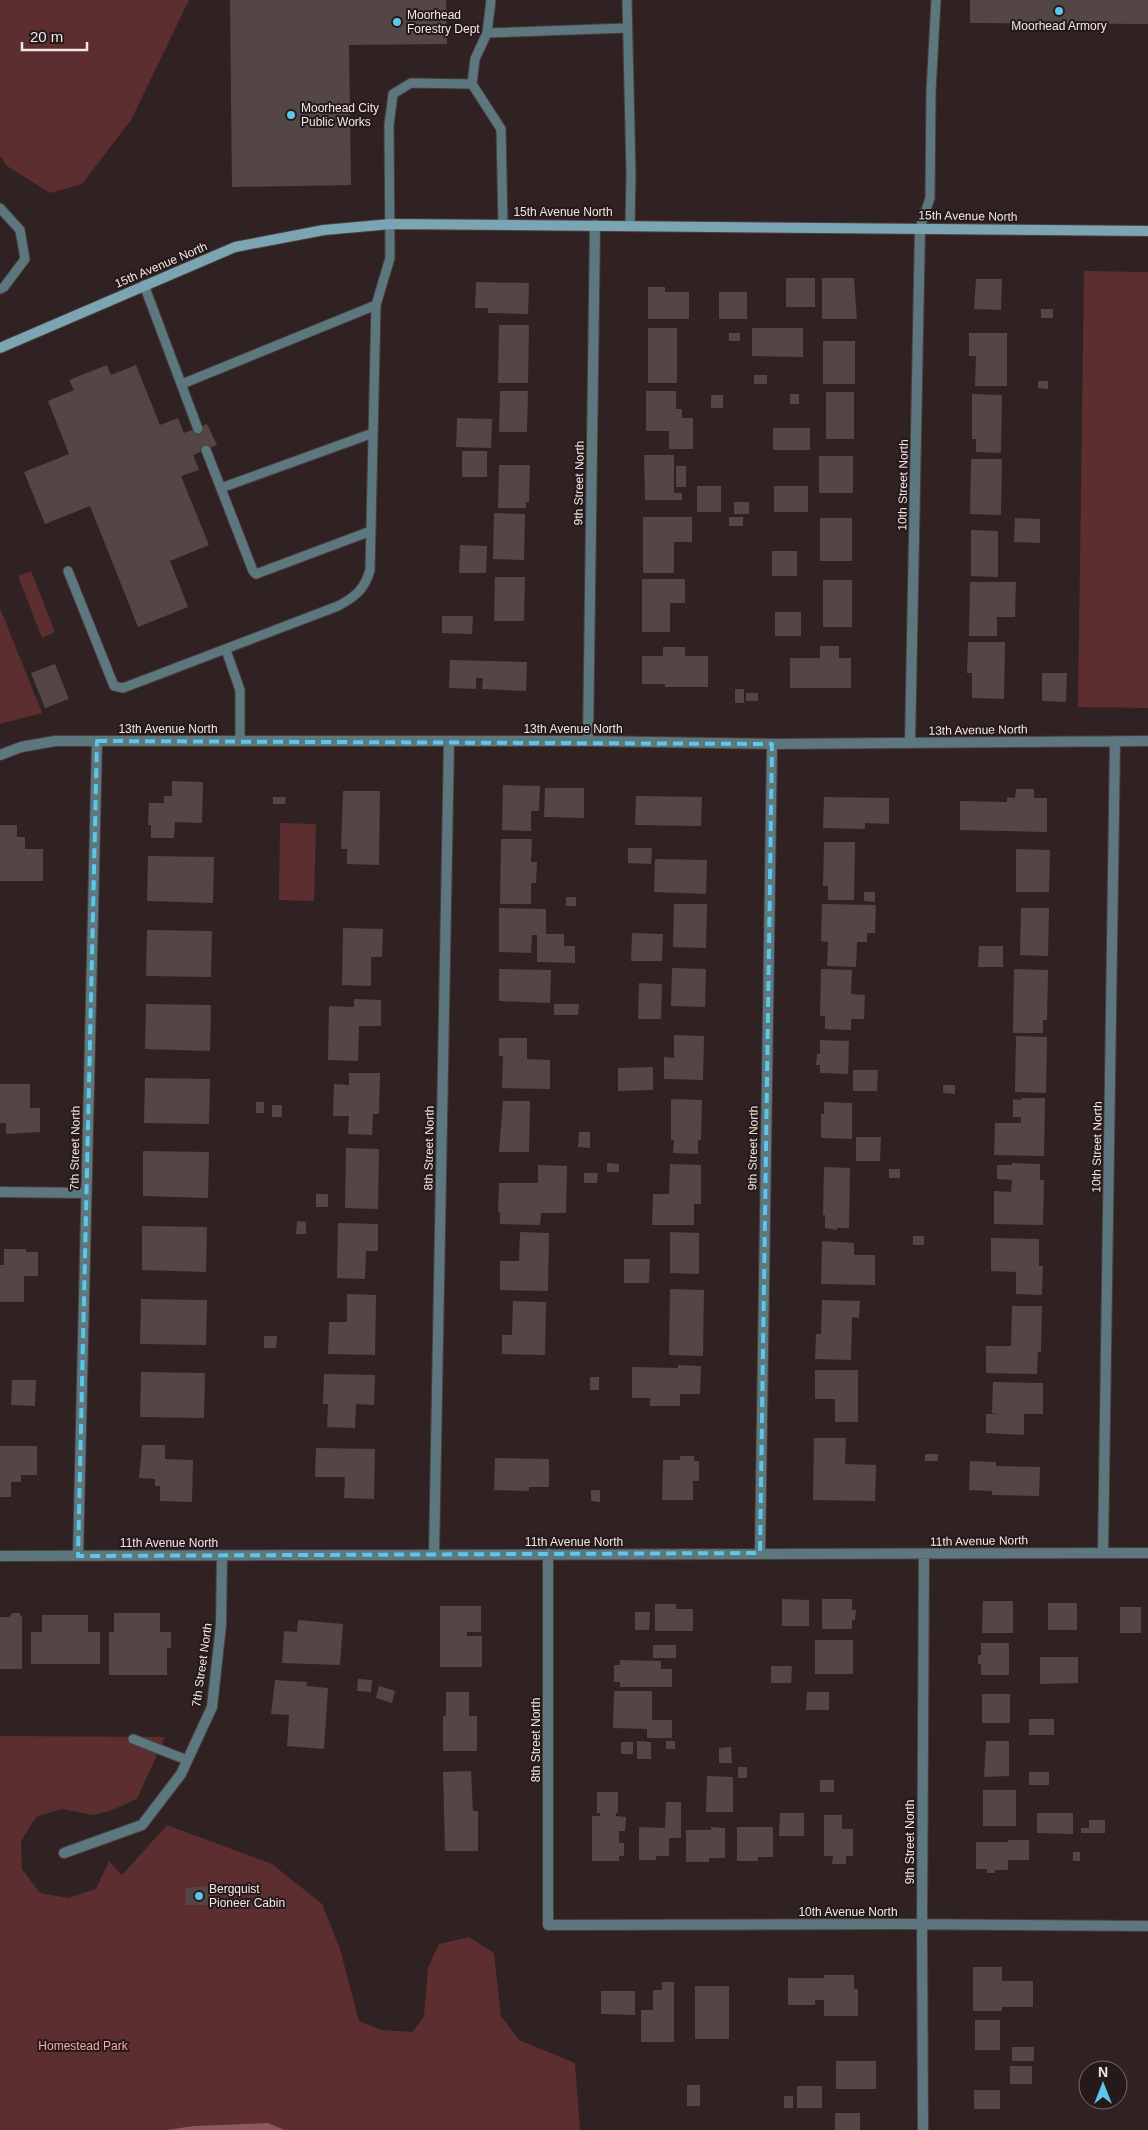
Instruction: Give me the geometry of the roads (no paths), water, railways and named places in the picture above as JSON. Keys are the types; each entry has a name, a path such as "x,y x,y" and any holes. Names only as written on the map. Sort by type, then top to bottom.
{"main road":[{"name":"15th Avenue North","path":"0,348 235,247 324,230 391,224 1148,231"}],"street":[{"name":"9th Street North","path":"588,741 595,225"},
{"name":"10th Street North","path":"910,743 920,228"},
{"name":"13th Avenue North","path":"0,755 20,747 55,741 588,741 772,744 1148,742"},
{"name":"7th Street North","path":"78,1556 97,741"},
{"name":"10th Street North","path":"1103,1553 1115,741"},
{"name":"8th Street North","path":"434,1555 449,742"},
{"name":"9th Street North","path":"760,1553 772,744"},
{"path":"0,1192 86,1193"},
{"name":"11th Avenue North","path":"0,1556 1148,1553"},
{"name":"8th Street North","path":"548,1554 548,1925"},
{"name":"9th Street North","path":"923,2130 924,1554"},
{"name":"7th Street North","path":"64,1853 142,1824 175,1784 212,1707 221,1625 222,1556"},
{"name":"10th Avenue North","path":"548,1925 922,1924 1148,1926"}],"lane":[{"path":"491,0 487,33 475,59 472,84 501,129 503,225"},
{"path":"627,0 631,174 630,225"},
{"path":"920,228 930,198 931,91 936,0"},
{"path":"487,33 627,28"},
{"path":"68,572 114,686 117,688 123,688 226,650 338,606 354,598 362,589 368,576 371,531 376,305 390,258 389,125 393,94 411,83 472,84"},
{"path":"0,208 20,230 26,259 4,287 0,289"},
{"path":"144,285 198,429"},
{"path":"182,384 339,318 376,305"},
{"path":"221,488 373,433"},
{"path":"206,450 253,571 256,574 371,531"},
{"path":"226,650 240,690 240,741"},
{"path":"133,1739 187,1760"}],"place":[{"name":"Moorhead Armory","path":"1059,11"},
{"name":"Moorhead Forestry Dept","path":"397,22"},
{"name":"Moorhead City Public Works","path":"291,115"},
{"name":"Bergquist Pioneer Cabin","path":"199,1896"}],"park label":[{"name":"Homestead Park","path":"83,2046"}]}
